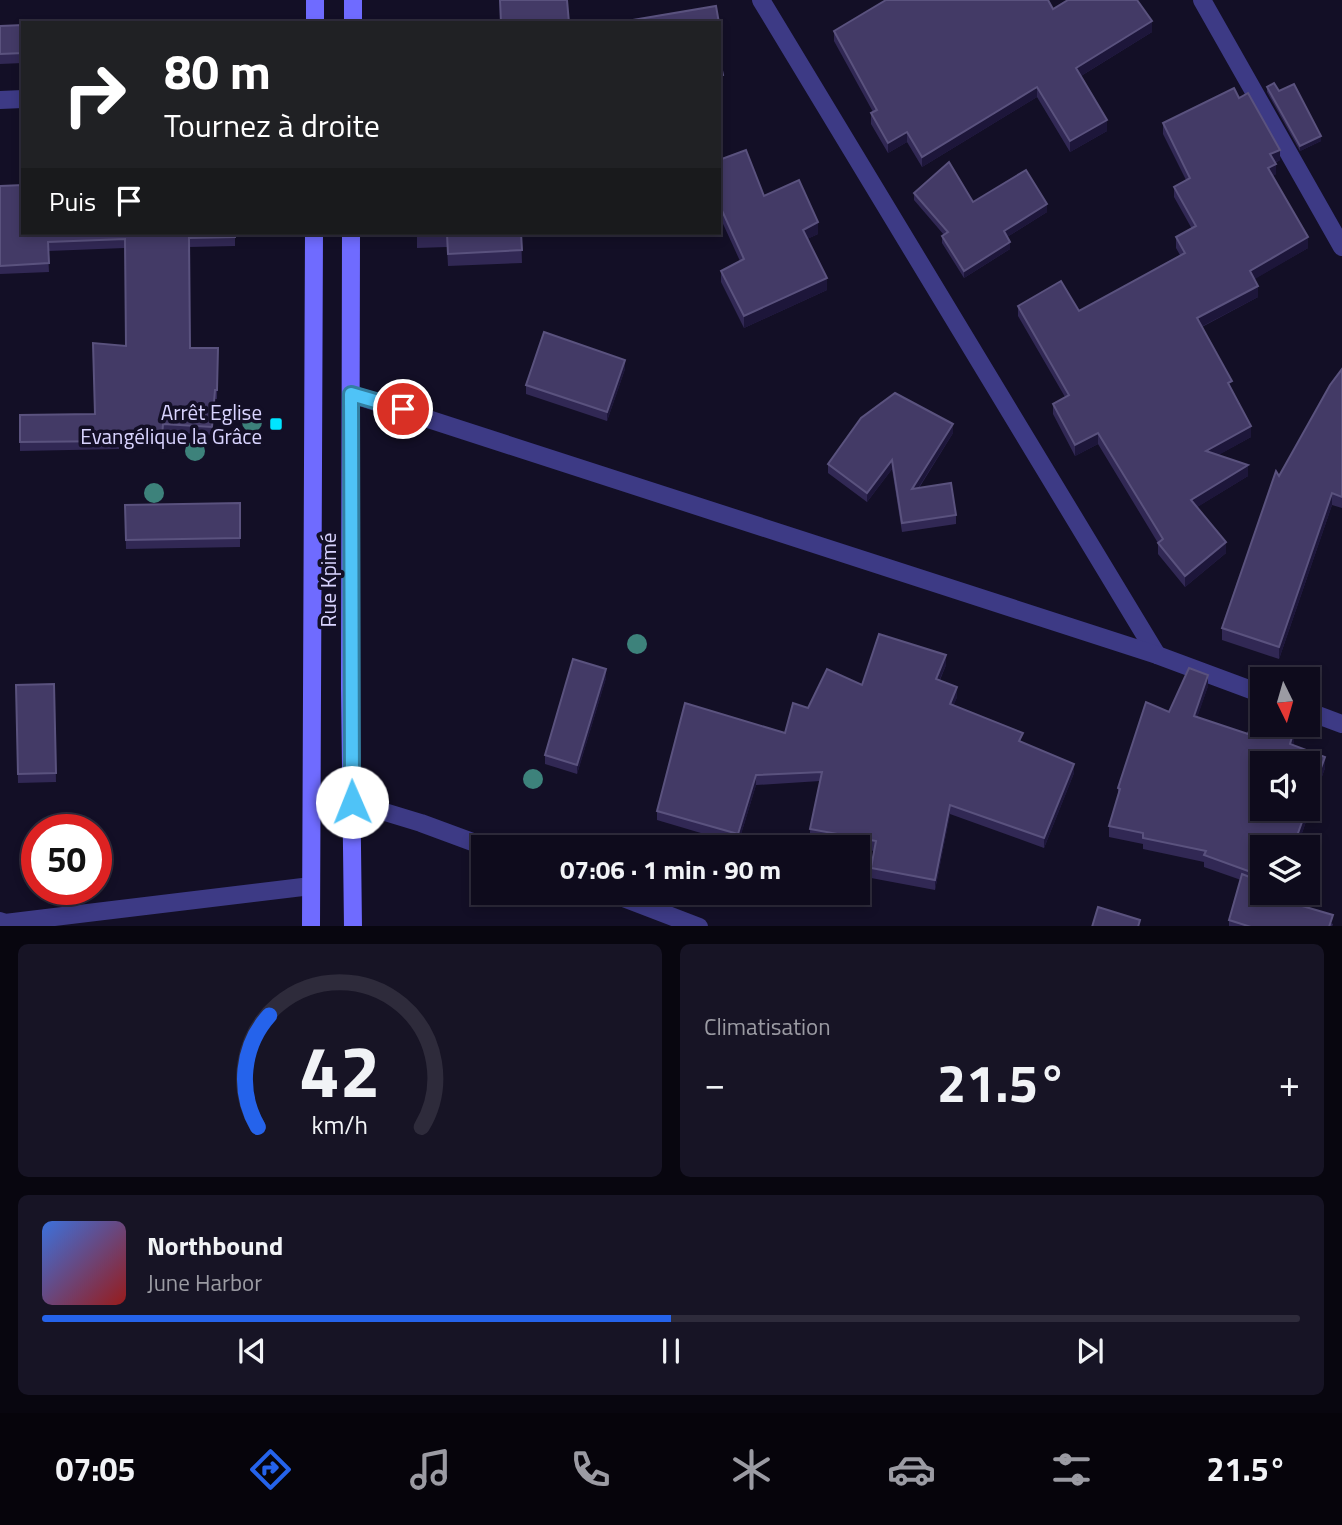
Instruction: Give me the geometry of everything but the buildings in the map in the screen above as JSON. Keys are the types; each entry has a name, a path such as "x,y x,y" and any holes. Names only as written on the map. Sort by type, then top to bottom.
{"main road":[{"path":"315,0 315,21"},
{"path":"353,0 353,21"},
{"name":"Rue Kpimé","path":"311,926 314,235"},
{"name":"Rue Kpimé","path":"351,235 354,926"}],"street":[{"path":"761,0 1157,655"},
{"path":"1202,0 1342,247"},
{"path":"0,100 21,99"},
{"path":"351,394 1157,655 1250,690"},
{"path":"1320,715 1342,723"},
{"path":"352,802 471,841"},
{"path":"0,921 5,923 311,886"},
{"path":"643,905 699,926"}],"place":[{"name":"Arrêt Eglise Evangélique la Grâce","path":"276,424"}],"route":[{"path":"352,802 351,394 403,409"}]}
